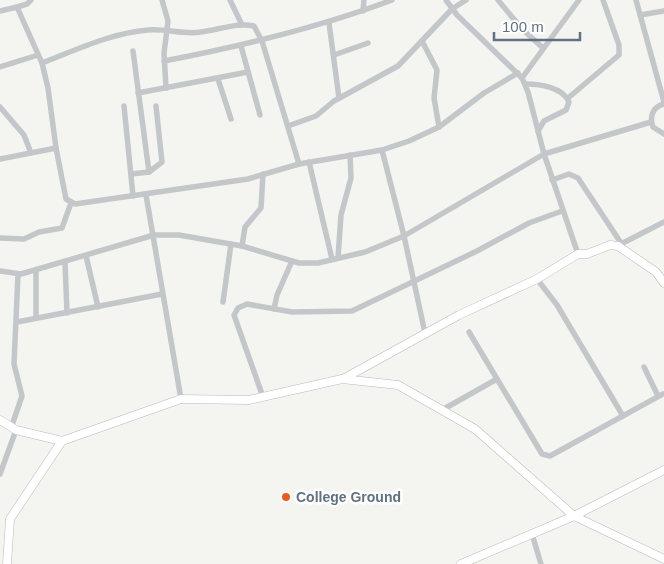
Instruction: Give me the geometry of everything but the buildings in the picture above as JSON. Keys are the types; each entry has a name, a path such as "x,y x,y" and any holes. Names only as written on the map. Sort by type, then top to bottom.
{"main road":[{"path":"0,420 14,428 62,441 181,399 250,400 342,379 425,333 537,279 578,254 587,254 610,246 619,245 656,272 664,283"},
{"path":"342,379 398,385 475,428 574,516 664,559"},
{"path":"7,564 10,519 62,441"},
{"path":"461,564 574,516 664,470"}],"street":[{"path":"0,11 27,4 31,0"},
{"path":"162,0 168,15 164,61 166,88"},
{"path":"230,0 242,25"},
{"path":"363,11 364,0"},
{"path":"164,61 262,41 329,23 392,0"},
{"path":"446,0 452,9 520,75 526,84 544,154 578,254"},
{"path":"288,126 316,116 338,98 398,66 452,9 466,0"},
{"path":"498,0 522,29 543,48"},
{"path":"71,203 146,195 263,174 308,162 382,150 409,141 439,127 484,93 520,75 579,0"},
{"path":"538,131 544,121 566,110 568,98 619,55 619,45 603,0"},
{"path":"636,0 664,103 652,112 651,122 656,131 664,134"},
{"path":"17,7 42,63 48,88 64,194 71,203"},
{"path":"640,15 664,11"},
{"path":"329,23 338,98"},
{"path":"42,63 124,34 168,29 192,33 242,25 254,26 262,41 299,164"},
{"path":"422,40 437,70 434,98 439,127"},
{"path":"334,55 368,43"},
{"path":"241,46 260,115"},
{"path":"134,51 149,172"},
{"path":"0,67 38,55"},
{"path":"138,93 248,72"},
{"path":"218,79 232,119"},
{"path":"526,84 541,84 563,93 568,98"},
{"path":"124,106 133,196"},
{"path":"131,174 149,172 161,164 163,159 156,106"},
{"path":"0,108 24,135 31,154"},
{"path":"0,271 18,274 36,270 154,235 179,235 242,246 292,261 309,264 365,252 404,236 544,154 651,122"},
{"path":"0,159 56,148"},
{"path":"382,150 404,236 425,333"},
{"path":"335,258 341,215 351,178 350,155"},
{"path":"308,162 335,258"},
{"path":"242,246 245,227 261,208 263,174"},
{"path":"552,180 572,174 578,178 619,245 664,222"},
{"path":"146,195 181,399"},
{"path":"0,238 24,239 40,232 62,228 71,203"},
{"path":"263,398 234,315 238,308 247,304 292,312 348,312 477,251 529,223 562,211"},
{"path":"223,302 231,244"},
{"path":"86,256 98,307"},
{"path":"274,309 277,295 292,261"},
{"path":"65,262 68,312"},
{"path":"36,270 36,318"},
{"path":"0,474 22,396 14,364 18,274"},
{"path":"537,279 557,305 623,416"},
{"path":"17,322 162,294"},
{"path":"469,332 542,454 546,456 550,456 661,395 644,367"},
{"path":"442,410 497,379"},
{"path":"532,534 541,564"}],"place":[{"name":"College Ground","path":"286,497"}]}
